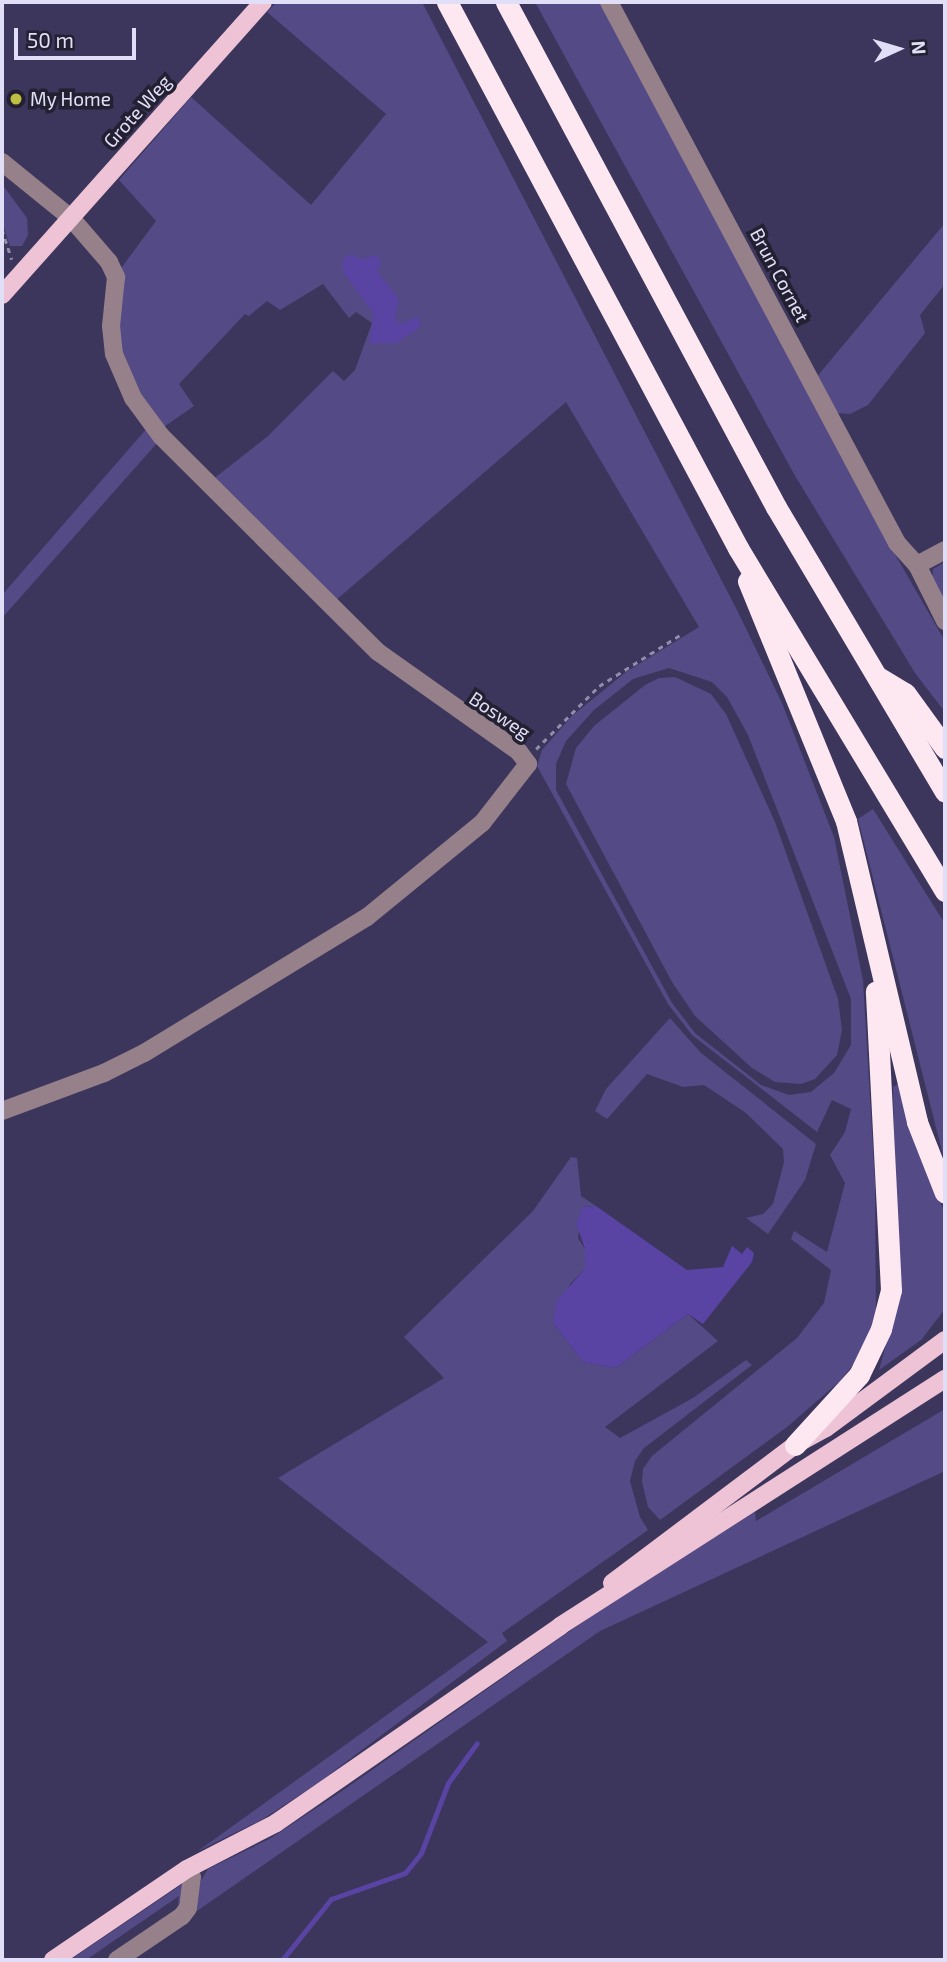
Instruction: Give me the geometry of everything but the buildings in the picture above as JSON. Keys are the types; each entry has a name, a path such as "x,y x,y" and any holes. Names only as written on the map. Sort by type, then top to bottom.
{"highway":[{"path":"447,2 738,548 945,891"},
{"path":"506,2 770,495 945,792"},
{"path":"738,548 758,612 833,785 856,852 872,933 917,1122 945,1193"},
{"path":"874,675 905,693 945,748"},
{"path":"795,1445 859,1375 881,1329 891,1290 872,933"}],"main road":[{"name":"Grote Weg","path":"2,295 263,2"},
{"path":"560,1626 664,1541 795,1445 826,1428 945,1340"},
{"path":"53,1960 187,1869 276,1823 560,1626 945,1379"}],"street":[{"name":"Brun Cornet","path":"609,2 897,543 917,565 945,621"},
{"name":"Bosweg","path":"2,162 71,218 100,248 116,277 111,326 114,354 133,398 161,436 378,652 527,758 523,774 482,823 367,917 144,1053 2,1111"},
{"path":"917,565 945,550"},
{"path":"117,1960 182,1916 188,1908 192,1877 187,1869"}],"path":[{"path":"2,229 18,277"},
{"path":"527,758 599,686 683,633"}],"shaded area":[{"path":"277,2 422,2 737,610 782,703 834,837 863,980 875,1183 876,1318 865,1350 840,1381 787,1427 660,1520 648,1507 642,1482 643,1469 652,1456 797,1338 824,1303 831,1270 791,1239 794,1231 827,1252 845,1183 830,1155 845,1132 851,1109 832,1100 817,1132 692,1035 668,1004 537,766 542,750 572,716 626,672 699,627 566,402 335,601 212,480 268,436 333,371 344,381 355,370 372,323 356,312 349,318 323,284 280,310 267,301 249,316 245,314 179,384 194,406 161,429 120,359 119,271 156,221 119,180 191,97 311,205 386,114 267,12","holes":["669,668 712,682 727,697 748,735 851,999 851,1045 834,1073 811,1092 789,1095 761,1085 695,1033 672,1003 556,790 556,764 566,741 594,710 633,679"]},
{"path":"535,2 601,2 877,523 945,641 945,712 915,673 794,474"},
{"path":"2,184 27,218 28,235 22,246 10,246 2,222"},
{"path":"945,223 945,284 920,315 925,333 868,405 850,414 837,413 815,379"},
{"path":"351,254 361,259 378,255 381,268 376,270 399,299 395,320 402,324 418,316 421,326 397,343 369,343 374,314 343,272 343,259"},
{"path":"148,427 158,442 2,618 2,595"},
{"path":"945,562 945,608 932,585 933,569"},
{"path":"675,677 711,694 726,714 775,822 838,999 842,1030 837,1055 815,1079 801,1084 775,1082 752,1068 695,1016 672,982 566,784 576,748 594,726 645,685 659,678"},
{"path":"873,809 945,924 945,1163 858,819"},
{"path":"670,1018 701,1053 816,1144 805,1180 768,1234 746,1218 763,1214 773,1204 784,1162 783,1149 746,1113 704,1085 683,1087 647,1074 607,1119 595,1111 606,1089"},
{"path":"898,1084 930,1183 945,1212 945,1309 921,1340 879,1370 898,1301 893,1087"},
{"path":"571,1157 577,1158 581,1196 596,1206 583,1207 578,1238 585,1249 585,1269 570,1284 553,1323 583,1362 616,1368 688,1314 718,1341 605,1427 620,1438 693,1398 746,1360 752,1365 644,1448 635,1461 630,1481 640,1517 648,1530 502,1633 507,1641 318,1783 263,1819 198,1851 488,1642 278,1478 444,1378 404,1337 533,1211"},
{"path":"596,1206 687,1270 723,1267 732,1246 742,1254 747,1247 754,1253 752,1262 703,1324 688,1314 616,1368 583,1362 553,1323 557,1300 585,1269 585,1249 576,1223 583,1207"},
{"path":"945,1409 945,1471 600,1631 197,1911 198,1885 208,1869 271,1838 342,1791 624,1593 755,1512 756,1521"},
{"path":"184,1883 177,1912 179,1896 86,1960 70,1960"}],"waterway":[{"path":"282,1960 331,1899 405,1873 421,1853 448,1783 477,1743"}],"place":[{"name":"My Home","path":"16,99"}]}
